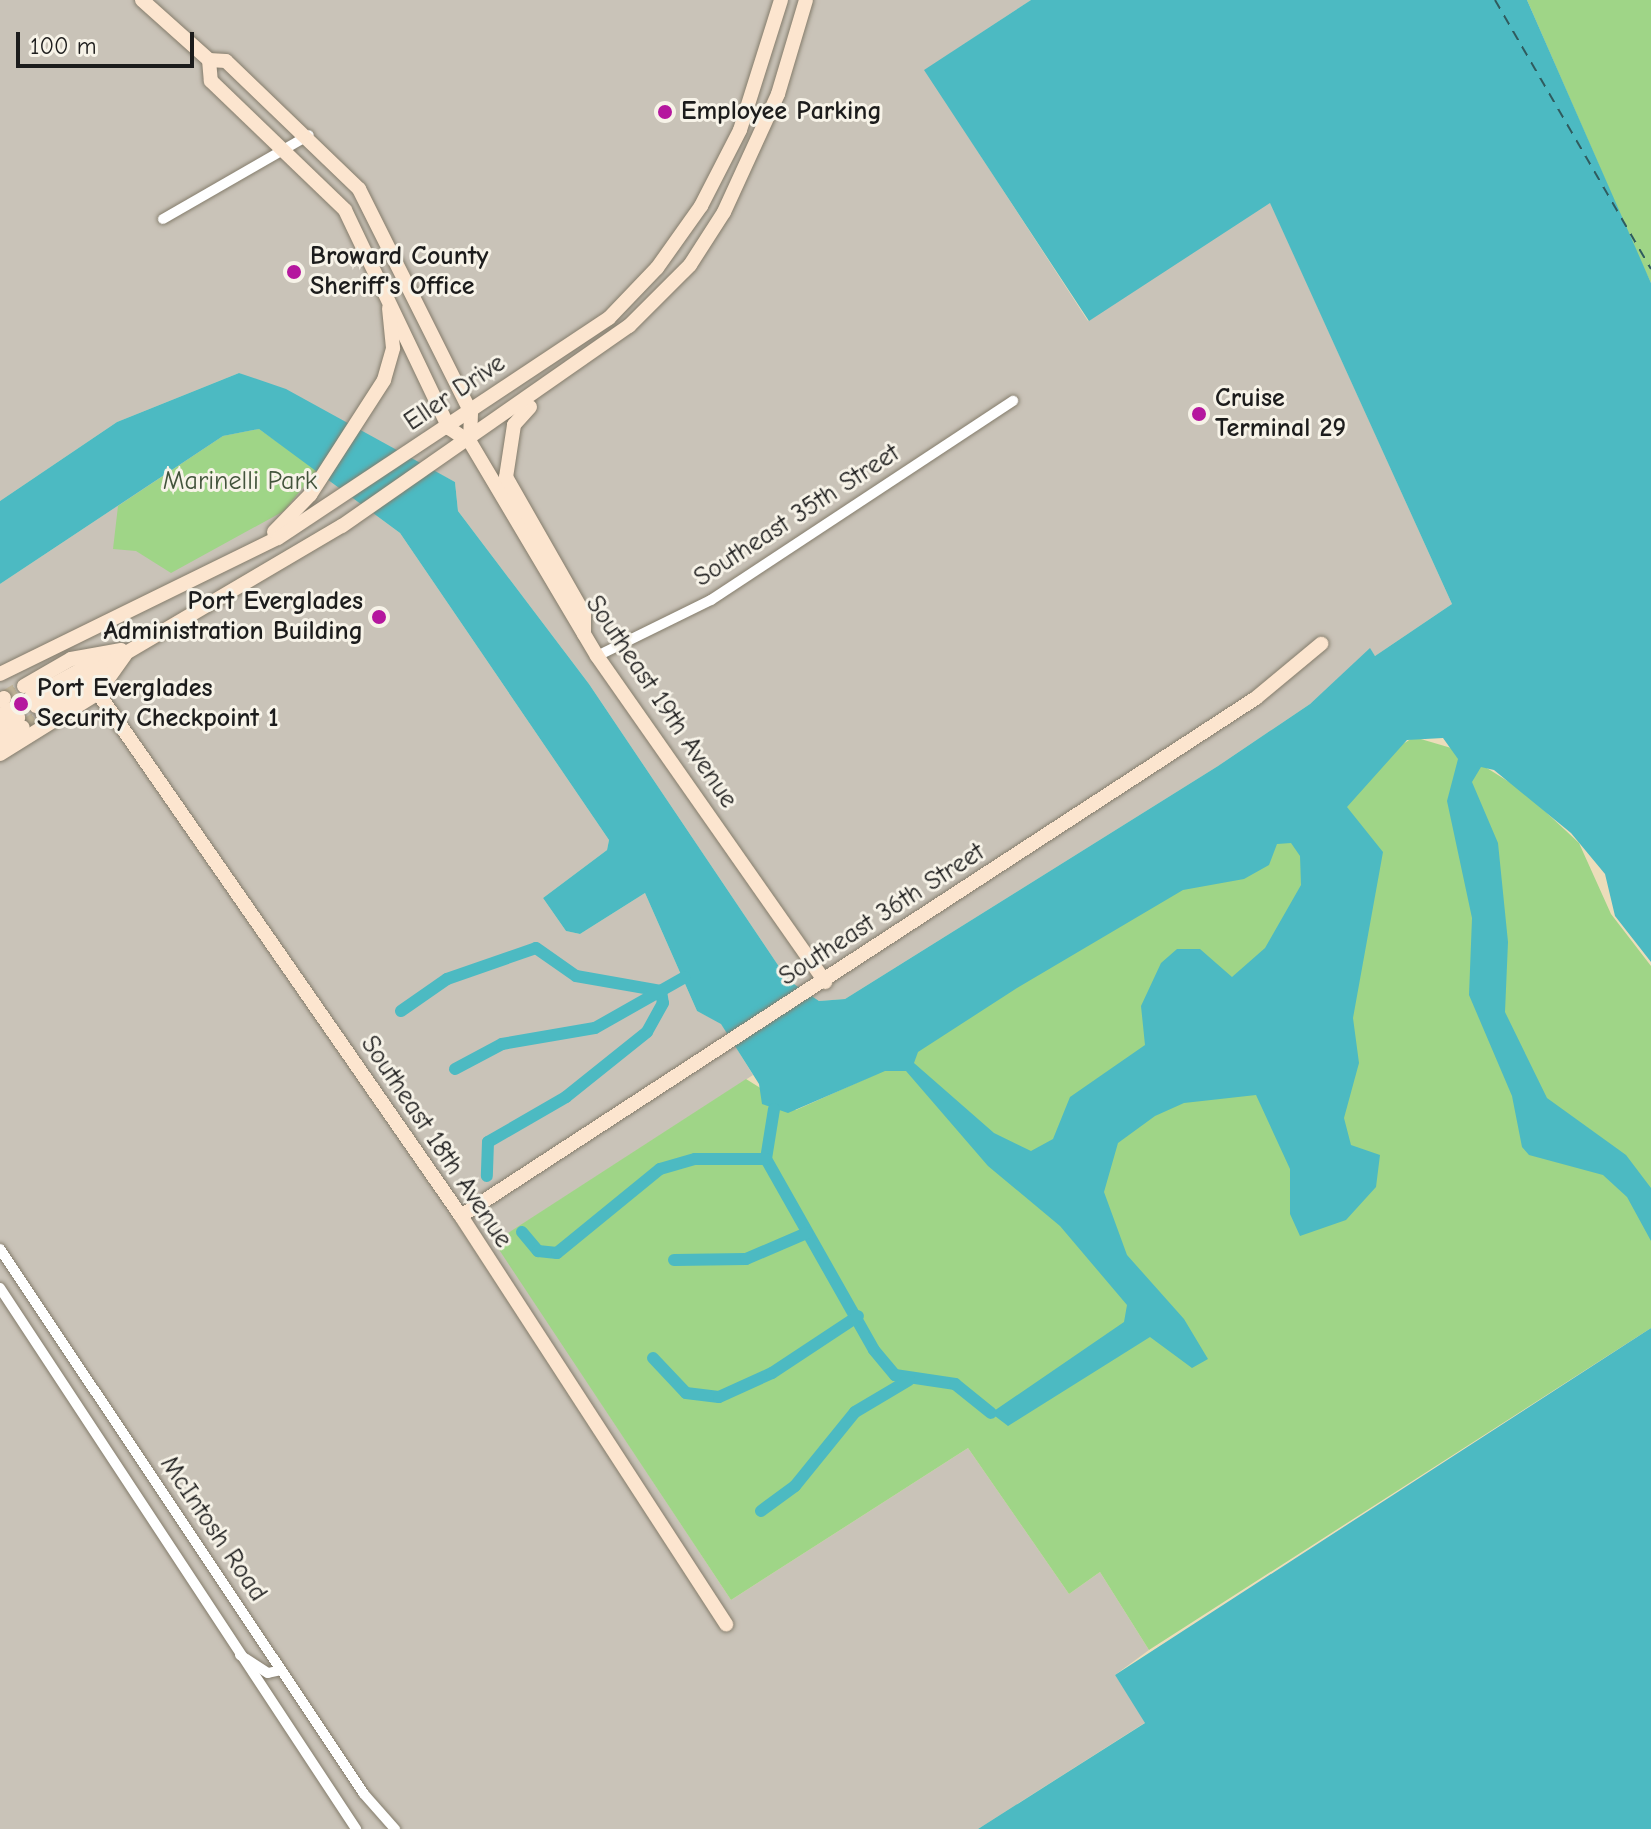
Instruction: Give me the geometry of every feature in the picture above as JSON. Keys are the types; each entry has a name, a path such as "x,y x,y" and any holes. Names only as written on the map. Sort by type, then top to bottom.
{"street":[{"path":"142,0 209,60 226,61 309,135 371,208 471,413 470,442"},
{"name":"Eller Drive","path":"0,674 59,640 249,554 333,504 449,428 609,318 679,242 740,130 781,0"},
{"name":"Eller Drive","path":"129,649 71,659 33,701 129,649 244,586 342,526 470,442 629,326 702,249 762,134 806,0"},
{"path":"209,60 211,81 285,148 345,210 384,280 449,428"},
{"path":"163,219 309,135"},
{"path":"244,586 249,554 320,480 360,419 393,348 384,280"},
{"path":"580,363 555,391 520,414 505,467 511,490 584,614 584,634"},
{"name":"Southeast 35th Street","path":"597,656 711,600 1013,401"},
{"name":"Southeast 19th Avenue","path":"449,428 470,442 597,656 825,982"},
{"path":"59,640 71,659"},
{"name":"Southeast 36th Street","path":"461,1216 812,991 1256,698 1321,644"},
{"name":"Eller Drive","path":"0,754 98,693 129,649"},
{"name":"Southeast 18th Avenue","path":"98,693 461,1216 726,1624"},
{"path":"0,730 9,712"},
{"path":"0,742 9,712"},
{"name":"McIntosh Road","path":"0,1249 281,1670 395,1829"},
{"name":"McIntosh Road","path":"0,1288 235,1652 356,1829"},
{"path":"235,1652 268,1673 281,1670"}],"shaded area":[{"path":"0,0 1031,0 925,70 1088,321 1270,202 1452,604 1375,656 1370,649 1310,704 1218,766 845,999 819,1001 788,980 589,684 458,511 455,482 239,373 117,422 0,501"},
{"path":"259,429 400,533 609,840 607,850 543,898 566,931 580,934 645,893 697,1011 721,1023 753,1075 495,1242 731,1600 968,1448 1069,1594 1100,1572 1149,1650 1115,1675 1146,1722 978,1829 0,1829 0,584 223,436"}],"green space":[{"path":"1527,0 1651,0 1651,283 1641,262"},
{"name":"Marinelli Park","path":"259,429 317,470 284,511 171,573 136,551 113,549 118,506 223,436"},
{"path":"1414,737 1458,750 1522,790 1579,843 1611,914 1651,966 1651,1328 1149,1650 1100,1572 1069,1594 968,1448 731,1600 494,1242 746,1079 796,1110 874,1075"}],"water":[{"path":"1031,0 1527,0 1651,283 1651,962 1615,916 1605,874 1571,833 1494,770 1481,767 1472,782 1498,843 1508,942 1505,1012 1547,1098 1626,1155 1651,1188 1651,1241 1627,1197 1603,1175 1529,1155 1522,1147 1512,1096 1469,995 1472,918 1447,801 1458,759 1443,738 1407,740 1347,807 1383,852 1353,1018 1359,1063 1344,1118 1351,1145 1380,1155 1376,1187 1346,1220 1300,1236 1290,1214 1290,1169 1256,1095 1184,1103 1155,1116 1118,1143 1104,1192 1127,1255 1184,1319 1208,1359 1192,1368 1150,1337 1008,1426 991,1413 1124,1322 1127,1305 1060,1226 988,1166 906,1071 885,1071 788,1113 762,1104 759,1084 721,1024 697,1011 645,893 580,934 566,931 543,898 607,850 609,840 400,533 259,429 223,436 0,584 0,501 117,422 239,373 286,389 455,482 458,511 589,684 788,980 819,1001 845,999 1218,766 1310,704 1370,648 1375,656 1452,604 1270,203 1089,321 924,70","holes":["1291,843 1300,856 1301,885 1265,948 1232,977 1200,949 1177,949 1161,963 1141,1006 1145,1045 1070,1097 1053,1139 1031,1151 994,1133 914,1063 918,1052 1017,988 1183,890 1244,879 1269,865 1277,844"]},
{"path":"1651,1328 1651,1829 978,1829 1145,1723 1115,1675"}],"waterway":[{"path":"401,1011 447,979 536,948 576,976 661,991 663,1003 647,1032 566,1097 488,1142 487,1176"},
{"path":"455,1069 502,1044 595,1028 685,977"},
{"path":"774,1109 766,1159 874,1350 895,1375 955,1384 991,1413"},
{"path":"522,1232 538,1251 557,1253 660,1169 695,1159 766,1159"},
{"path":"674,1260 746,1259 807,1233"},
{"path":"653,1358 686,1393 719,1397 772,1373 858,1316"},
{"path":"761,1511 795,1486 855,1412 909,1380"}],"ferry route":[{"path":"1495,0 1651,269"}],"tunnel":[{"path":"4,698 24,686"},
{"path":"11,709 31,697"},
{"path":"23,727 43,715"}],"place":[{"name":"Employee Parking","path":"665,112"},
{"name":"Broward County Sheriff's Office","path":"294,272"},
{"name":"Cruise Terminal 29","path":"1199,414"},
{"name":"Port Everglades Administration Building","path":"379,617"},
{"name":"Port Everglades Security Checkpoint 1","path":"21,704"}]}
